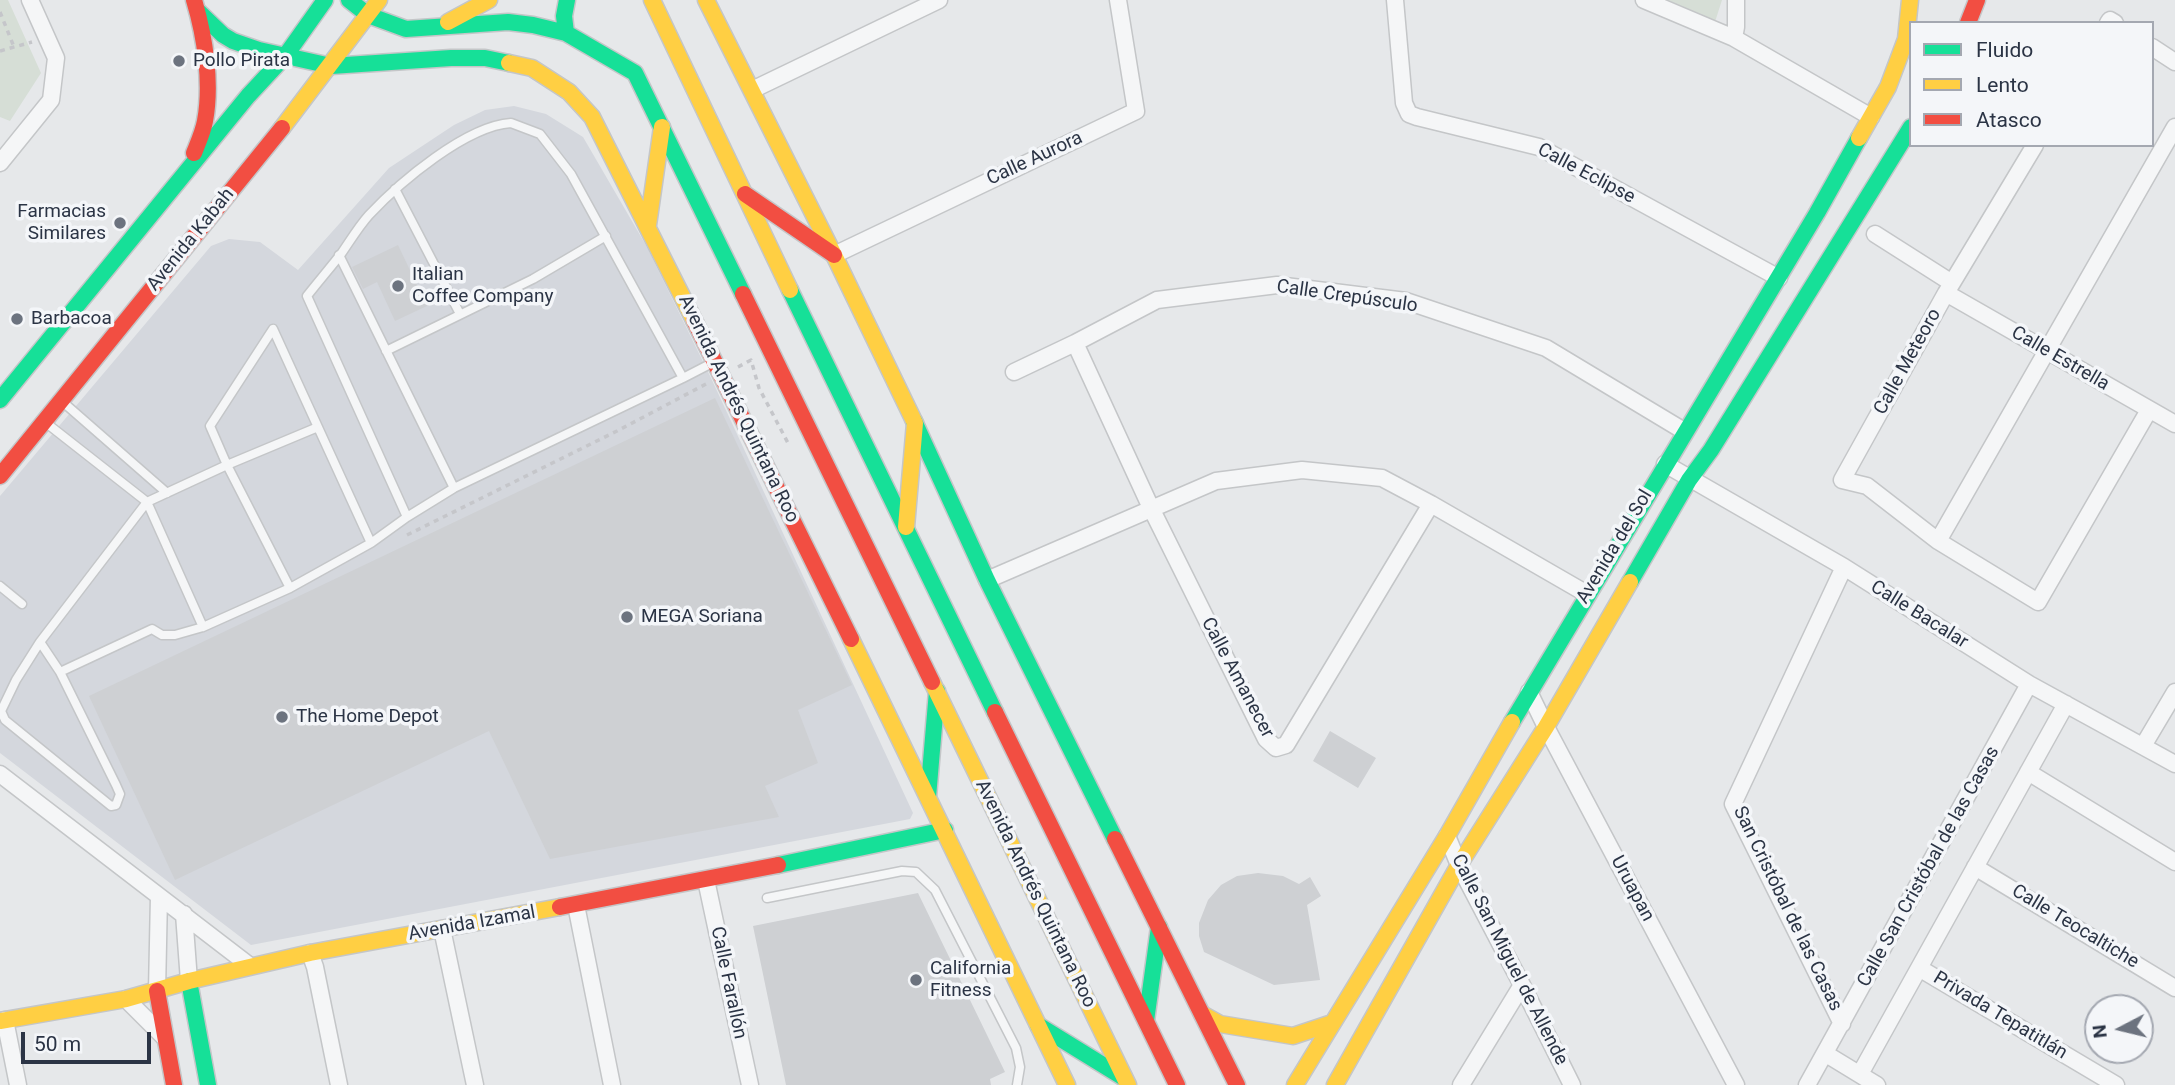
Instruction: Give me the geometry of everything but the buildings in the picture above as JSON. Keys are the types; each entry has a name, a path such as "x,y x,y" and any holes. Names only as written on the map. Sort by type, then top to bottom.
{"street":[{"path":"1,156 51,100 57,58 30,0"},
{"path":"0,400 248,96 286,55 325,0"},
{"name":"Avenida Andrés Quintana Roo","path":"349,0 368,15 406,29 508,22 566,33 635,73 1126,1081"},
{"name":"Avenida Kabah","path":"0,476 290,119 379,0"},
{"path":"441,26 489,0"},
{"path":"566,33 563,20 567,0"},
{"path":"639,0 660,15"},
{"path":"652,0 743,193 1177,1085"},
{"path":"706,0 834,255 988,580 1237,1085"},
{"path":"899,0 905,16"},
{"path":"752,90 939,0"},
{"name":"Calle Aurora","path":"834,255 1136,111 1118,0"},
{"name":"Calle Eclipse","path":"1395,0 1404,103 1409,114 1539,147 1779,278"},
{"path":"1643,0 1734,38 1871,117"},
{"path":"1734,38 1735,0"},
{"name":"Avenida del Sol","path":"1335,1085 1460,865 1546,727 1689,480 1711,450 1831,223 1871,117 1888,87 1906,39 1910,0"},
{"path":"1969,21 1977,0"},
{"path":"187,171 206,121 207,81 196,6"},
{"name":"Avenida Andrés Quintana Roo","path":"196,6 223,35 233,41 331,66 485,58 532,68 569,92 592,117 648,225 945,830 1067,1085"},
{"path":"2154,48 2175,62"},
{"path":"648,225 662,127"},
{"path":"1938,541 2175,127"},
{"name":"Avenida del Sol","path":"1295,1085 1447,836 1684,431 1779,278 1831,223 1909,129"},
{"name":"Calle Meteoro","path":"2034,147 1949,288 1842,480 1867,486 1938,541 2038,602 2149,410"},
{"path":"743,193 834,255"},
{"name":"Calle Estrella","path":"1875,234 1949,288 2046,352 2175,424"},
{"name":"Calle Crepúsculo","path":"1014,372 1157,300 1277,285 1406,301 1546,348 1684,431"},
{"name":"Calle Amanecer","path":"1075,343 1151,508 1266,739 1276,748 1286,745 1431,504"},
{"path":"906,527 915,423"},
{"name":"Calle Bacalar","path":"1665,464 1844,567 2029,684 2175,764"},
{"path":"988,580 1216,481 1302,470 1382,478 1587,594"},
{"name":"San Cristóbal de las Casas","path":"1842,1024 1733,804 1844,567"},
{"name":"Calle San Cristóbal de las Casas","path":"1807,1085 2029,684"},
{"path":"928,797 937,690"},
{"name":"Uruapan","path":"1529,692 1736,1085"},
{"path":"2143,746 2175,692"},
{"path":"1860,1074 2066,704"},
{"path":"2028,772 2175,862"},
{"path":"0,774 250,966"},
{"name":"Avenida Izamal","path":"3,1021 126,999 189,981 310,953 706,880 945,830"},
{"name":"Calle San Miguel de Allende","path":"1447,836 1572,1085"},
{"name":"Calle Teocaltiche","path":"1975,867 2175,988"},
{"name":"Calle Farallón","path":"706,880 750,1085"},
{"path":"159,896 157,991 174,1085"},
{"path":"576,905 612,1085"},
{"path":"184,914 189,981 208,1085"},
{"path":"1146,1021 1159,927"},
{"path":"442,929 474,1085"},
{"path":"310,953 316,967 339,1085"},
{"name":"Privada Tepatitlán","path":"1919,968 2116,1085"},
{"path":"1461,1085 1522,985"},
{"path":"126,999 165,1038"},
{"path":"1202,1014 1220,1024 1293,1036 1332,1023"},
{"path":"3,1021 18,1085"},
{"path":"1038,1025 1126,1081"},
{"path":"1826,1054 1877,1085"}],"lane":[{"path":"407,517 307,296 367,217 394,190 453,145 484,129 511,123 540,134 570,174 683,378"},
{"path":"394,190 460,314"},
{"path":"386,351 533,279 606,236"},
{"path":"339,256 454,488"},
{"path":"290,588 227,466 210,426 273,329 371,543"},
{"path":"60,672 152,629 162,635 175,635 203,627 290,588 371,543 454,488 683,378 718,369"},
{"path":"62,401 167,493"},
{"path":"45,422 147,502 203,627"},
{"path":"40,642 60,672 116,785 120,794 116,805 110,806 5,720 1,711 4,702 40,642 147,502 318,427"},
{"path":"0,586 22,604"},
{"path":"767,898 902,871 916,872 935,891 1016,1048 1020,1067 1019,1084"}],"path":[{"path":"0,12 14,47"},
{"path":"0,51 47,38"},
{"path":"371,543 397,540 617,431 718,369 751,360 760,388 788,443"}],"shaded area":[{"path":"0,0 8,0 41,73 10,121 0,117"},
{"path":"1655,0 1722,0 1714,25"},
{"path":"514,106 546,114 583,137 647,247 711,378 913,813 910,819 251,945 0,753 0,496 211,246 229,239 260,242 298,270 389,168 454,125 485,110"}],"traffic: fast":[{"path":"0,400 248,96 286,55 325,0"},
{"path":"349,0 368,15 406,29 508,22 566,33 635,73 743,294"},
{"path":"566,33 564,16 567,0"},
{"path":"199,12 233,41 259,50 331,66 451,58 485,58 509,63"},
{"path":"1630,582 1689,480 1711,450 1909,130"},
{"path":"1512,722 1817,213 1859,138"},
{"path":"790,290 995,712"},
{"path":"914,421 987,580 1115,839"},
{"path":"928,797 937,691"},
{"path":"778,865 945,830"},
{"path":"1146,1021 1159,927"},
{"path":"189,981 208,1085"},
{"path":"1038,1025 1124,1078"}],"traffic: slow":[{"path":"282,128 379,0"},
{"path":"448,22 489,0"},
{"path":"652,0 790,290"},
{"path":"706,0 914,421"},
{"path":"1859,138 1888,87 1906,39 1910,0"},
{"path":"509,63 532,68 569,92 592,117 694,320"},
{"path":"648,225 662,127"},
{"path":"906,527 915,423"},
{"path":"1335,1085 1459,865 1546,727 1630,582"},
{"path":"851,639 1067,1085"},
{"path":"932,682 1128,1085"},
{"path":"1295,1085 1447,836 1512,722"},
{"path":"0,1021 126,999 189,981 310,953 560,907"},
{"path":"1202,1014 1220,1024 1293,1036 1332,1023"}],"traffic: jam":[{"path":"194,0 204,45 208,91 204,125 194,153"},
{"path":"1969,21 1977,0"},
{"path":"0,476 282,128"},
{"path":"745,194 834,255"},
{"path":"743,294 932,682"},
{"path":"694,320 851,639"},
{"path":"995,712 1177,1085"},
{"path":"1115,839 1237,1085"},
{"path":"560,907 778,865"},
{"path":"157,991 174,1085"}],"place":[{"name":"Pollo Pirata","path":"179,61"},
{"name":"Farmacias Similares","path":"120,223"},
{"name":"Italian Coffee Company","path":"398,286"},
{"name":"Barbacoa","path":"17,319"},
{"name":"MEGA Soriana","path":"627,617"},
{"name":"The Home Depot","path":"282,717"},
{"name":"California Fitness","path":"916,980"}]}
